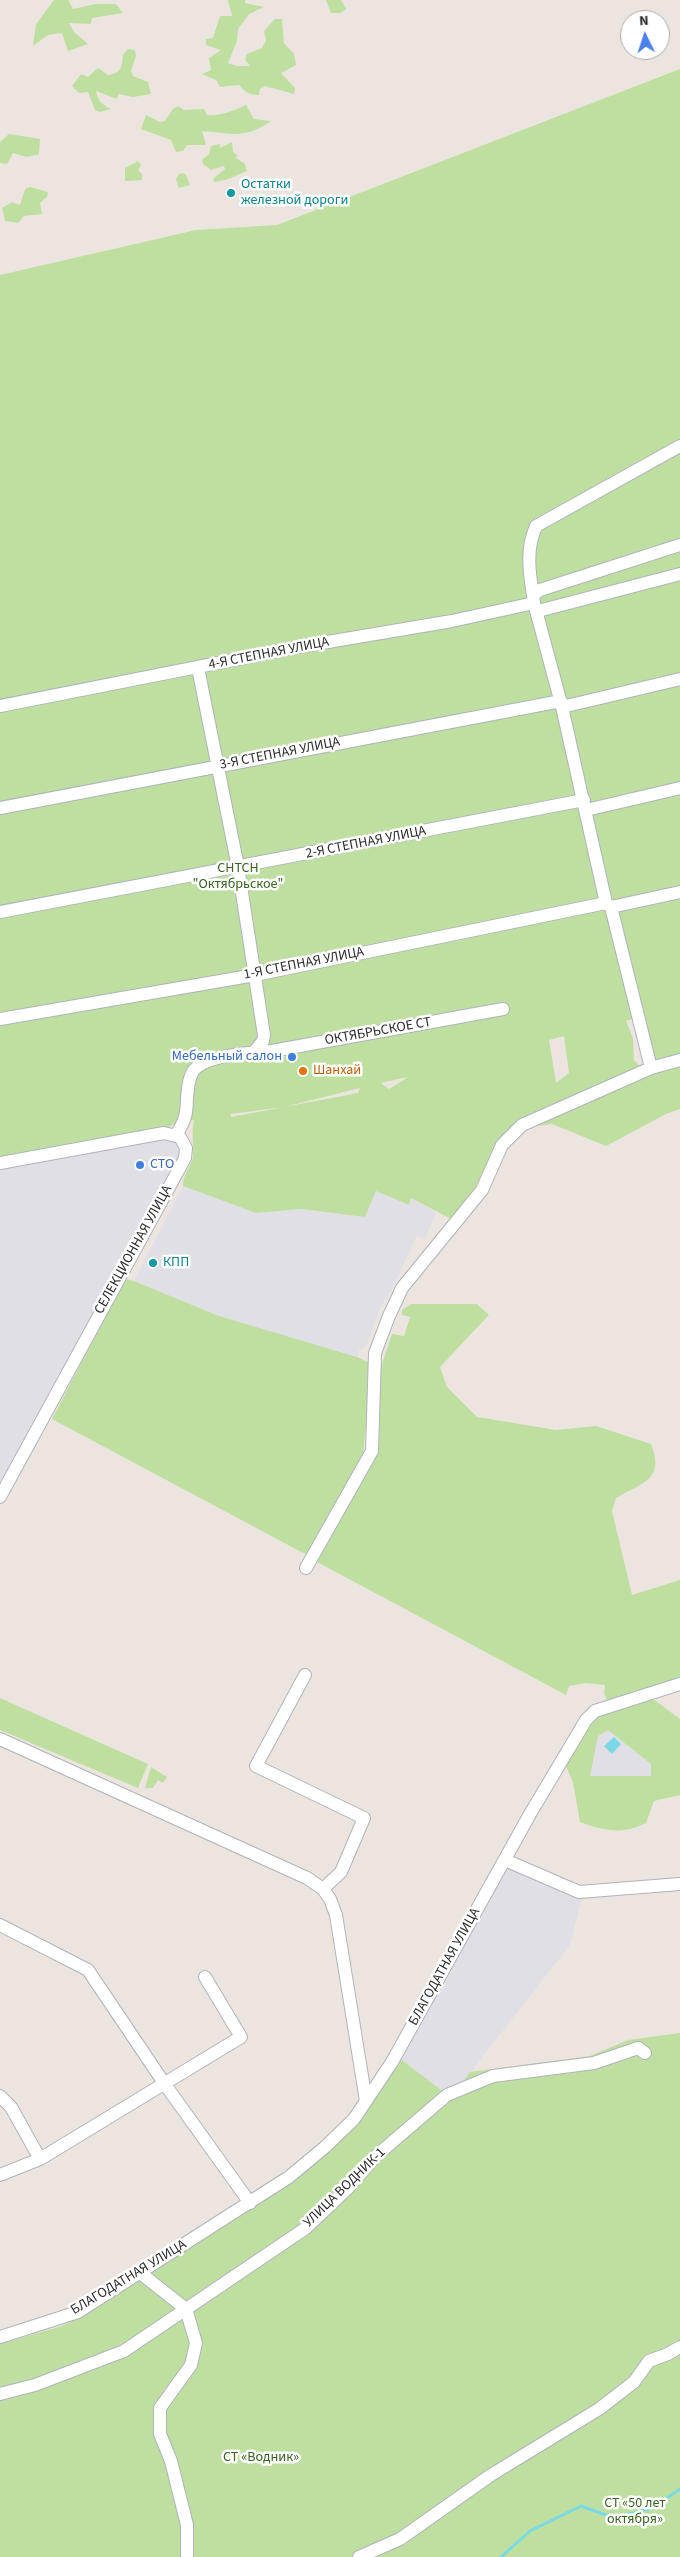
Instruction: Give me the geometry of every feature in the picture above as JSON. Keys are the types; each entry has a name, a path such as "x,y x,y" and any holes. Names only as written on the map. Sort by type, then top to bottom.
{"street":[{"path":"651,1068 535,604 528,566 532,536 536,526 680,446"},
{"path":"535,604 540,590 680,545"},
{"name":"4-Я СТЕПНАЯ УЛИЦА","path":"0,706 304,646 452,621 680,574"},
{"path":"198,668 238,868 264,1035 263,1041 254,1052"},
{"name":"3-Я СТЕПНАЯ УЛИЦА","path":"0,808 218,766 561,704 680,679"},
{"name":"2-Я СТЕПНАЯ УЛИЦА","path":"0,912 680,788"},
{"name":"1-Я СТЕПНАЯ УЛИЦА","path":"0,1019 255,975 680,892"},
{"name":"ОКТЯБРЬСКОЕ СТ","path":"176,1135 188,1111 188,1088 195,1069 201,1064 254,1052 272,1051 503,1009"},
{"path":"306,1568 372,1451 375,1353 389,1316 402,1288 482,1190 502,1145 522,1125 651,1068 680,1060"},
{"path":"0,1163 131,1137 164,1133 176,1135"},
{"name":"СЕЛЕКЦИОННАЯ УЛИЦА","path":"0,1496 185,1158 184,1143 176,1135"},
{"path":"306,1675 256,1766 364,1818 340,1872 322,1889"},
{"name":"БЛАГОДАТНАЯ УЛИЦА","path":"0,2337 78,2312 289,2177 325,2147 354,2119 383,2074 586,1720 595,1711 680,1684"},
{"path":"0,1739 242,1847 307,1878 322,1889 330,1899 336,1915 366,2101"},
{"path":"505,1860 579,1892 680,1884"},
{"path":"0,1925 88,1970 164,2083 250,2203"},
{"path":"0,2175 40,2159 241,2037 205,1977"},
{"name":"УЛИЦА ВОДНИК-1","path":"0,2394 35,2385 124,2351 306,2228 347,2189 376,2156 447,2095 494,2076 594,2063 638,2048 645,2053"},
{"path":"362,2073 369,2078 383,2074"},
{"path":"0,2096 11,2107 40,2159"},
{"path":"139,2272 186,2309 196,2343 191,2365 160,2408 160,2434 171,2461 187,2525 188,2557"},
{"path":"360,2557 400,2539 491,2475 599,2409 634,2382 649,2361 680,2347"}],"shaded area":[{"path":"170,1136 183,1149 0,1490 0,1166"},
{"path":"183,1186 256,1213 301,1209 365,1217 376,1191 409,1205 411,1198 436,1212 425,1239 416,1237 394,1286 381,1307 366,1346 359,1350 357,1357 219,1316 134,1281"},
{"path":"608,1730 651,1764 652,1776 589,1776 598,1735"},
{"path":"507,1866 582,1897 570,1945 461,2084 441,2090 398,2057"}],"green space":[{"path":"54,0 68,0 73,9 96,4 116,4 123,13 92,18 91,24 69,23 74,32 88,44 68,51 62,33 48,35 33,46 36,24"},
{"path":"228,0 245,0 245,3 264,7 249,14 238,29 237,41 228,63 237,66 250,66 245,60 247,54 262,48 266,40 264,31 275,19 282,19 284,43 294,54 296,65 281,73 295,88 294,94 265,86 260,89 259,95 250,94 239,85 220,87 216,80 202,74 211,70 209,58 221,50 206,45 206,39 213,38 220,16 232,16"},
{"path":"326,0 341,0 346,9 340,13 331,13"},
{"path":"128,49 135,50 136,56 131,71 133,76 148,82 151,94 133,97 119,94 117,99 96,91 101,102 111,109 100,112 95,110 88,92 79,93 72,86 81,74 88,77 98,68 108,75 116,73 120,69 123,55"},
{"name":"СНТСН \"Октябрьское\"","path":"680,69 680,1057 647,1067 633,1019 626,1021 633,1038 634,1060 643,1069 521,1124 480,1189 453,1220 411,1198 409,1205 376,1191 365,1217 301,1209 256,1213 183,1186 184,1177 193,1156 194,1120 179,1122 164,1129 0,1159 0,275 196,230 277,225","holes":["564,1036 569,1073 556,1083 549,1040","408,1077 389,1089 381,1083","360,1088 358,1093 284,1107","284,1107 231,1117 231,1114"]},
{"path":"246,105 254,119 271,121 253,131 245,133 229,134 202,131 206,145 187,145 183,151 176,152 171,140 141,129 146,115 160,122 165,121 173,109 178,106 184,110 204,109 207,115 218,115"},
{"path":"9,134 40,139 39,154 27,157 13,153 7,164 0,163 0,142"},
{"path":"232,142 233,152 238,156 235,157 245,164 247,171 214,182 213,179 225,169 224,166 211,170 203,164 202,160 209,154 211,146 220,144 220,148"},
{"path":"138,161 141,165 138,170 142,174 142,180 125,181 125,168"},
{"path":"183,173 186,175 190,185 179,188 176,179 179,174"},
{"path":"30,187 48,192 47,197 40,203 42,214 24,216 18,223 5,221 2,208 12,202 20,205 25,189"},
{"path":"680,1065 680,1109 666,1114 606,1146 552,1124 529,1127 653,1072"},
{"path":"125,1279 219,1316 357,1357 372,1364 363,1455 307,1555 52,1419"},
{"path":"411,1304 477,1304 489,1315 440,1367 447,1387 477,1417 556,1430 596,1426 651,1444 655,1456 653,1473 643,1483 616,1498 612,1511 632,1595 680,1580 680,1682 618,1701 607,1700 604,1694 605,1685 586,1683 569,1686 566,1695 319,1563 316,1559 379,1442 381,1367 392,1334 404,1336 410,1317 402,1315 402,1310"},
{"path":"0,1698 148,1764 138,1788 0,1730"},
{"path":"653,1699 680,1719 680,1795 654,1801 646,1823 637,1827 613,1830 597,1828 580,1822 573,1782 565,1764 596,1716","holes":["608,1730 651,1764 651,1776 590,1776 598,1736"]},
{"path":"151,1767 167,1777 163,1783 158,1780 153,1788 145,1788"},
{"name":"СТ «Водник»","path":"680,2033 680,2557 0,2557 0,2344 62,2326 87,2313 328,2151 398,2057 441,2090 461,2084 470,2072 590,2056 628,2040"}],"water":[{"path":"614,1737 621,1744 612,1754 604,1746"}],"waterway":[{"path":"501,2557 530,2531 581,2506 614,2518 653,2508 680,2489"}],"place":[{"name":"Остатки железной дороги","path":"231,193"},
{"name":"Мебельный салон","path":"292,1057"},
{"name":"Шанхай","path":"303,1071"},
{"name":"СТО","path":"140,1165"},
{"name":"КПП","path":"153,1263"}],"park label":[{"name":"СТ «50 лет октября»","path":"635,2512"}]}
